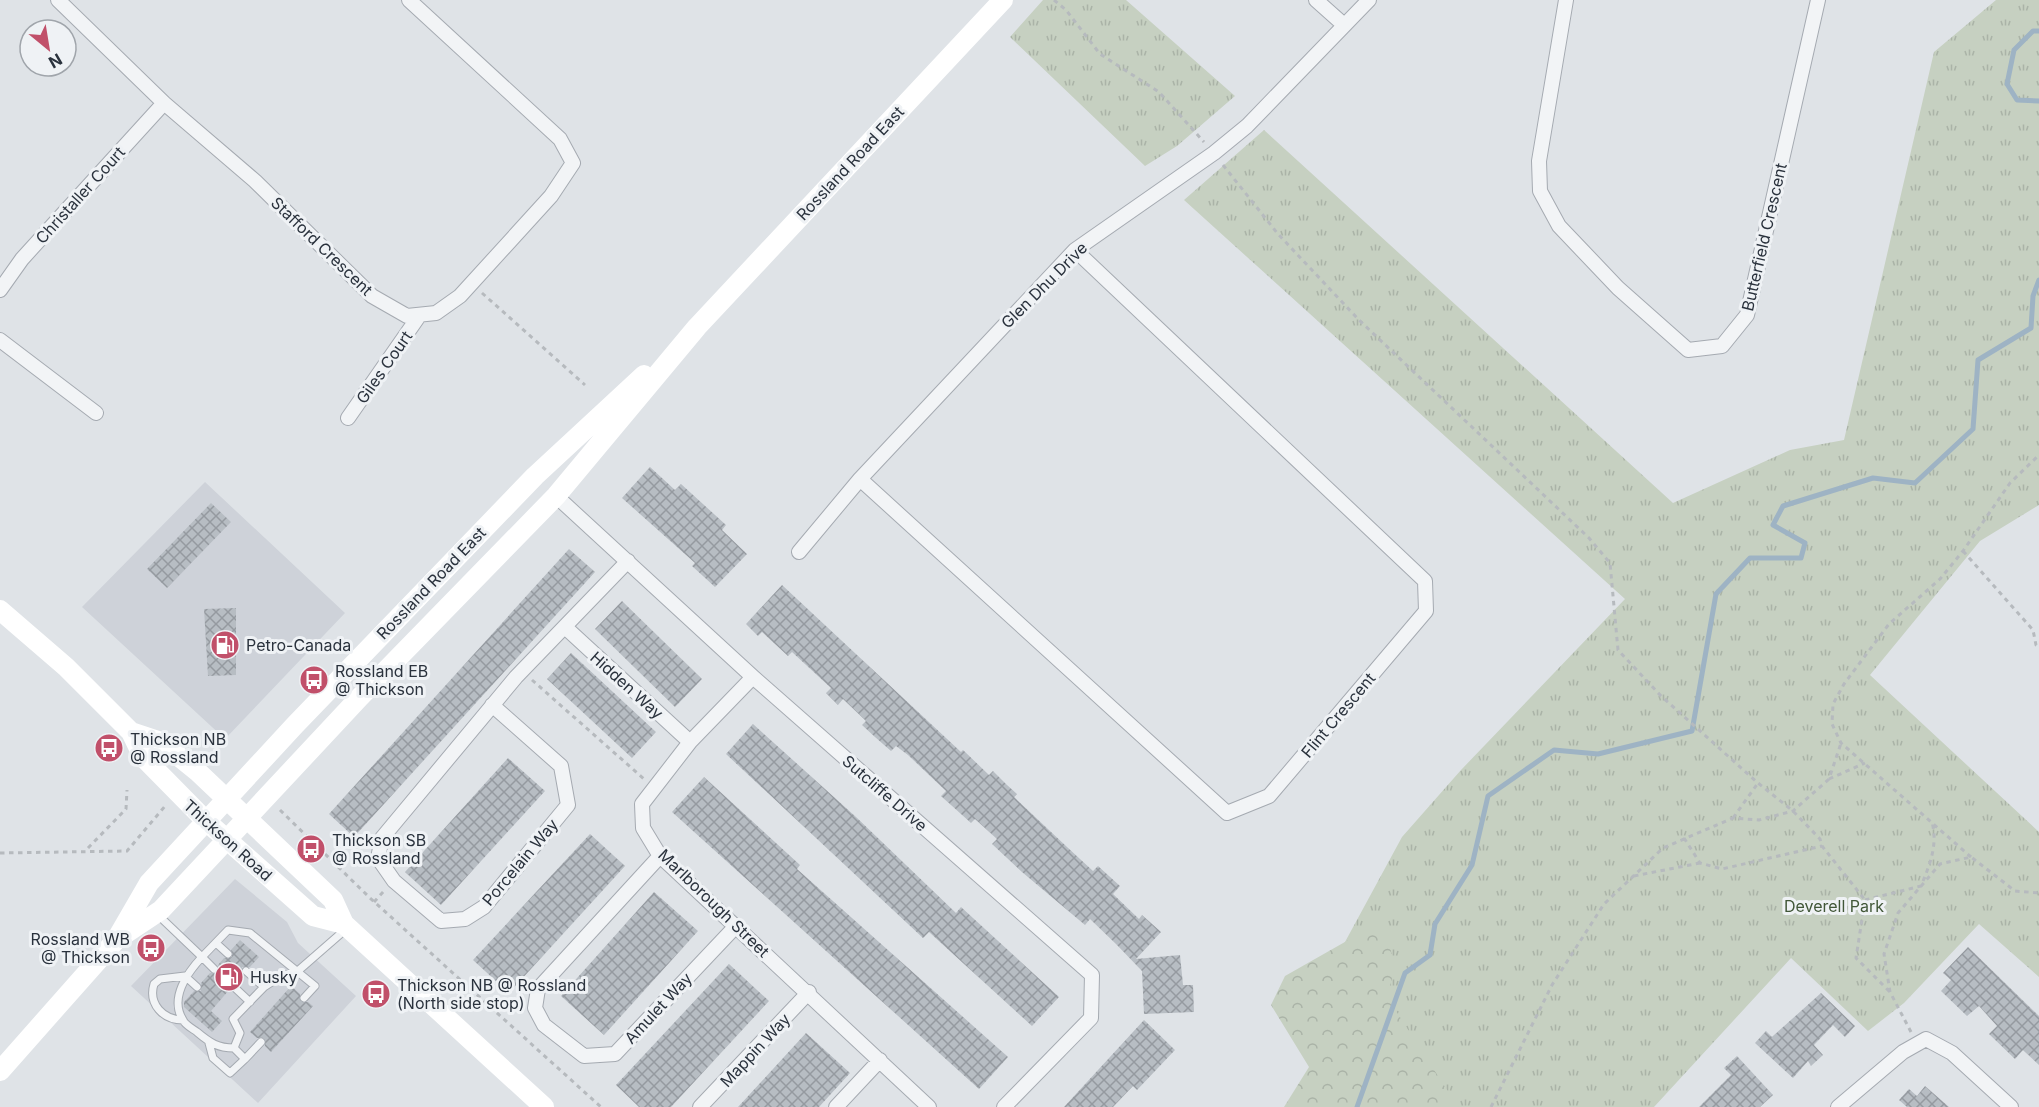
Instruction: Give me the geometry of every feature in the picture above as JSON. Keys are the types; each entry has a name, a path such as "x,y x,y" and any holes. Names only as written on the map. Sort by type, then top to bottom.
{"main road":[{"name":"Rossland Road East","path":"116,940 156,914 359,698 556,496 697,327 1003,0"},
{"name":"Rossland Road East","path":"0,1071 116,940 149,883 373,642 535,476 697,327"},
{"name":"Thickson Road","path":"0,610 66,667 131,732 142,757 207,822 313,916 346,926"},
{"name":"Thickson Road","path":"131,732 161,742 228,799 333,900 346,926 544,1107"}],"street":[{"name":"Stafford Crescent","path":"58,0 164,103 255,181 372,296 407,316 419,316"},
{"path":"409,0 560,139 573,163 551,196 460,296 436,313 419,316"},
{"path":"1316,0 1344,25"},
{"name":"Glen Dhu Drive","path":"800,552 860,479 1075,250 1214,153 1247,126 1369,0"},
{"name":"Butterfield Crescent","path":"1566,0 1539,161 1540,191 1567,234 1618,288 1688,350 1722,346 1747,315 1818,0"},
{"name":"Christaller Court","path":"0,290 22,259 164,103"},
{"name":"Flint Crescent","path":"860,479 1227,813 1269,796 1426,611 1425,581 1075,250"},
{"name":"Giles Court","path":"348,418 419,316"},
{"path":"0,340 96,413"},
{"name":"Sutcliffe Drive","path":"556,496 753,677 1092,975 1090,1018 1004,1107"},
{"name":"Porcelain Way","path":"492,705 561,766 568,805 484,907 465,919 441,921 394,881 378,858 382,838 492,705 522,671 628,561"},
{"name":"Hidden Way","path":"565,627 690,742"},
{"name":"Marlborough Street","path":"753,677 690,742 642,804 643,828 660,856 809,992 929,1107"},
{"name":"Amulet Way","path":"660,856 538,989 535,1008 544,1025 584,1056 615,1054 736,927"},
{"name":"Mappin Way","path":"700,1107 809,992"},
{"path":"1839,1107 1903,1052 1926,1039 1952,1053 2011,1107"},
{"path":"836,1107 880,1060"}],"lane":[{"path":"156,914 214,969"},
{"path":"234,1048 240,1033 233,1019 264,987 281,976 299,970 346,926"},
{"path":"245,1059 234,1048 220,1048 209,1043 183,1020 179,1002 185,976 228,930 243,930 261,940 299,970 315,986 304,998"},
{"path":"216,943 228,954"},
{"path":"246,971 264,987"},
{"path":"183,1020 172,1020 162,1013 152,999 154,984 160,979 185,976 197,987"},
{"path":"233,986 250,1002"},
{"path":"209,1043 213,1058 230,1073 261,1042"}],"path":[{"path":"1054,0 1066,10 1100,54 1159,92 1214,153 1278,234 1359,320 1589,538 1610,563 1618,650 1661,696 1758,783 1793,811 1820,838 1822,846 1865,900 1856,958 1890,992 1917,1044"},
{"path":"471,284 585,385"},
{"path":"2039,455 2010,483 1963,551 1940,579 1889,624 1844,684 1833,704 1832,724 1841,743 1971,857 2016,891 2039,893"},
{"path":"1963,551 2033,630 2036,645 2039,647"},
{"path":"522,671 654,789"},
{"path":"1829,779 1841,743"},
{"path":"1491,1107 1552,985 1604,904 1633,876 1664,848 1684,838 1733,818 1759,819 1793,811 1829,779 1865,763"},
{"path":"1733,818 1758,783"},
{"path":"87,849 126,809 127,790"},
{"path":"280,803 280,812 370,898 601,1107"},
{"path":"0,853 87,849 127,850 166,804"},
{"path":"284,824 289,820"},
{"path":"1921,886 1931,861 1936,838 1931,821"},
{"path":"1684,838 1700,864"},
{"path":"1633,876 1700,864 1722,868 1822,846"},
{"path":"1890,992 1884,954 1898,913 1940,864 1971,857"},
{"path":"1865,900 1921,886"}],"shaded area":[{"path":"205,482 345,613 225,739 82,607"},
{"path":"235,879 287,922 298,943 356,996 258,1103 131,986"}],"green space":[{"path":"1043,0 1126,0 1235,96 1177,146 1145,166 1010,37"},
{"name":"Deverell Park","path":"1996,0 2039,0 2039,505 1980,541 1870,675 2039,832 2039,977 1979,924 1904,1003 1868,1031 1791,958 1654,1107 1382,1107 1301,1023 1402,837 1461,770 1625,599 1184,200 1264,130 1673,503 1790,450 1844,440 1934,52"},
{"path":"1366,930 1386,932 1395,967 1387,997 1458,1107 1284,1107 1309,1067 1271,1005 1285,976"}],"building":[{"path":"650,467 675,490 681,484 726,525 722,530 747,554 715,587 692,566 695,563 622,498"},
{"path":"211,503 231,522 167,588 147,569"},
{"path":"569,549 595,572 354,837 329,814"},
{"path":"782,585 961,752 963,750 989,775 993,771 1017,794 1014,797 1093,871 1098,866 1120,886 1113,894 1139,919 1142,915 1161,932 1136,959 1180,955 1183,985 1193,985 1194,1012 1144,1014 1142,971 1116,944 1090,919 1085,925 1022,872 992,844 997,839 975,819 971,823 941,796 946,791 908,755 896,746 891,751 875,737 862,725 866,721 843,699 838,705 826,693 831,688 792,652 788,656 762,632 758,636 746,624"},
{"path":"622,601 702,679 675,707 595,629"},
{"path":"236,608 236,675 208,676 204,609"},
{"path":"571,653 656,732 632,758 547,679"},
{"path":"753,724 856,817 956,913 961,907 1059,997 1032,1026 929,932 923,938 726,754"},
{"path":"508,758 545,791 441,905 405,872"},
{"path":"704,777 800,865 797,869 1008,1057 979,1089 672,812"},
{"path":"590,834 625,866 509,993 473,960"},
{"path":"654,892 698,931 604,1035 561,996"},
{"path":"240,940 259,957 250,967 242,967 243,975 237,982 229,983 229,990 211,1011 222,1021 212,1032 184,1007 184,1002 194,991 201,991 201,983 210,973 218,973 218,965 224,958 232,957 231,950"},
{"path":"1968,947 2039,1016 2039,1065 2023,1050 2015,1059 1989,1034 1997,1026 1979,1006 1967,1016 1941,991 1951,980 1943,973"},
{"path":"729,964 769,1001 671,1107 639,1107 616,1085"},
{"path":"291,986 300,994 301,1002 308,1002 313,1006 271,1052 265,1046 264,1038 257,1038 250,1032"},
{"path":"1821,993 1855,1026 1845,1037 1833,1025 1814,1045 1823,1055 1811,1066 1808,1061 1793,1078 1755,1043 1766,1031 1772,1037"},
{"path":"1144,1020 1175,1050 1137,1090 1133,1086 1113,1107 1064,1107"},
{"path":"806,1033 850,1073 819,1107 738,1107"},
{"path":"1737,1056 1773,1095 1760,1107 1699,1107 1731,1075 1724,1068"},
{"path":"1925,1086 1949,1107 1907,1107 1899,1100 1909,1089 1917,1096"}],"waterway":[{"path":"2039,31 2033,31 2014,50 2007,84 2017,100 2039,101"},
{"path":"1357,1107 1405,973 1430,955 1435,924 1472,865 1488,796 1554,750 1598,754 1692,731 1716,594 1750,558 1801,558 1805,543 1773,525 1783,506 1873,478 1915,483 1973,429 1978,360 2031,328 2033,296 2039,280"}],"place":[{"name":"Petro-Canada","path":"225,645"},
{"name":"Rossland EB @ Thickson","path":"314,680"},
{"name":"Thickson NB @ Rossland","path":"109,748"},
{"name":"Thickson SB @ Rossland","path":"311,849"},
{"name":"Rossland WB @ Thickson","path":"151,948"},
{"name":"Husky","path":"229,977"},
{"name":"Thickson NB @ Rossland (North side stop)","path":"376,994"}]}
